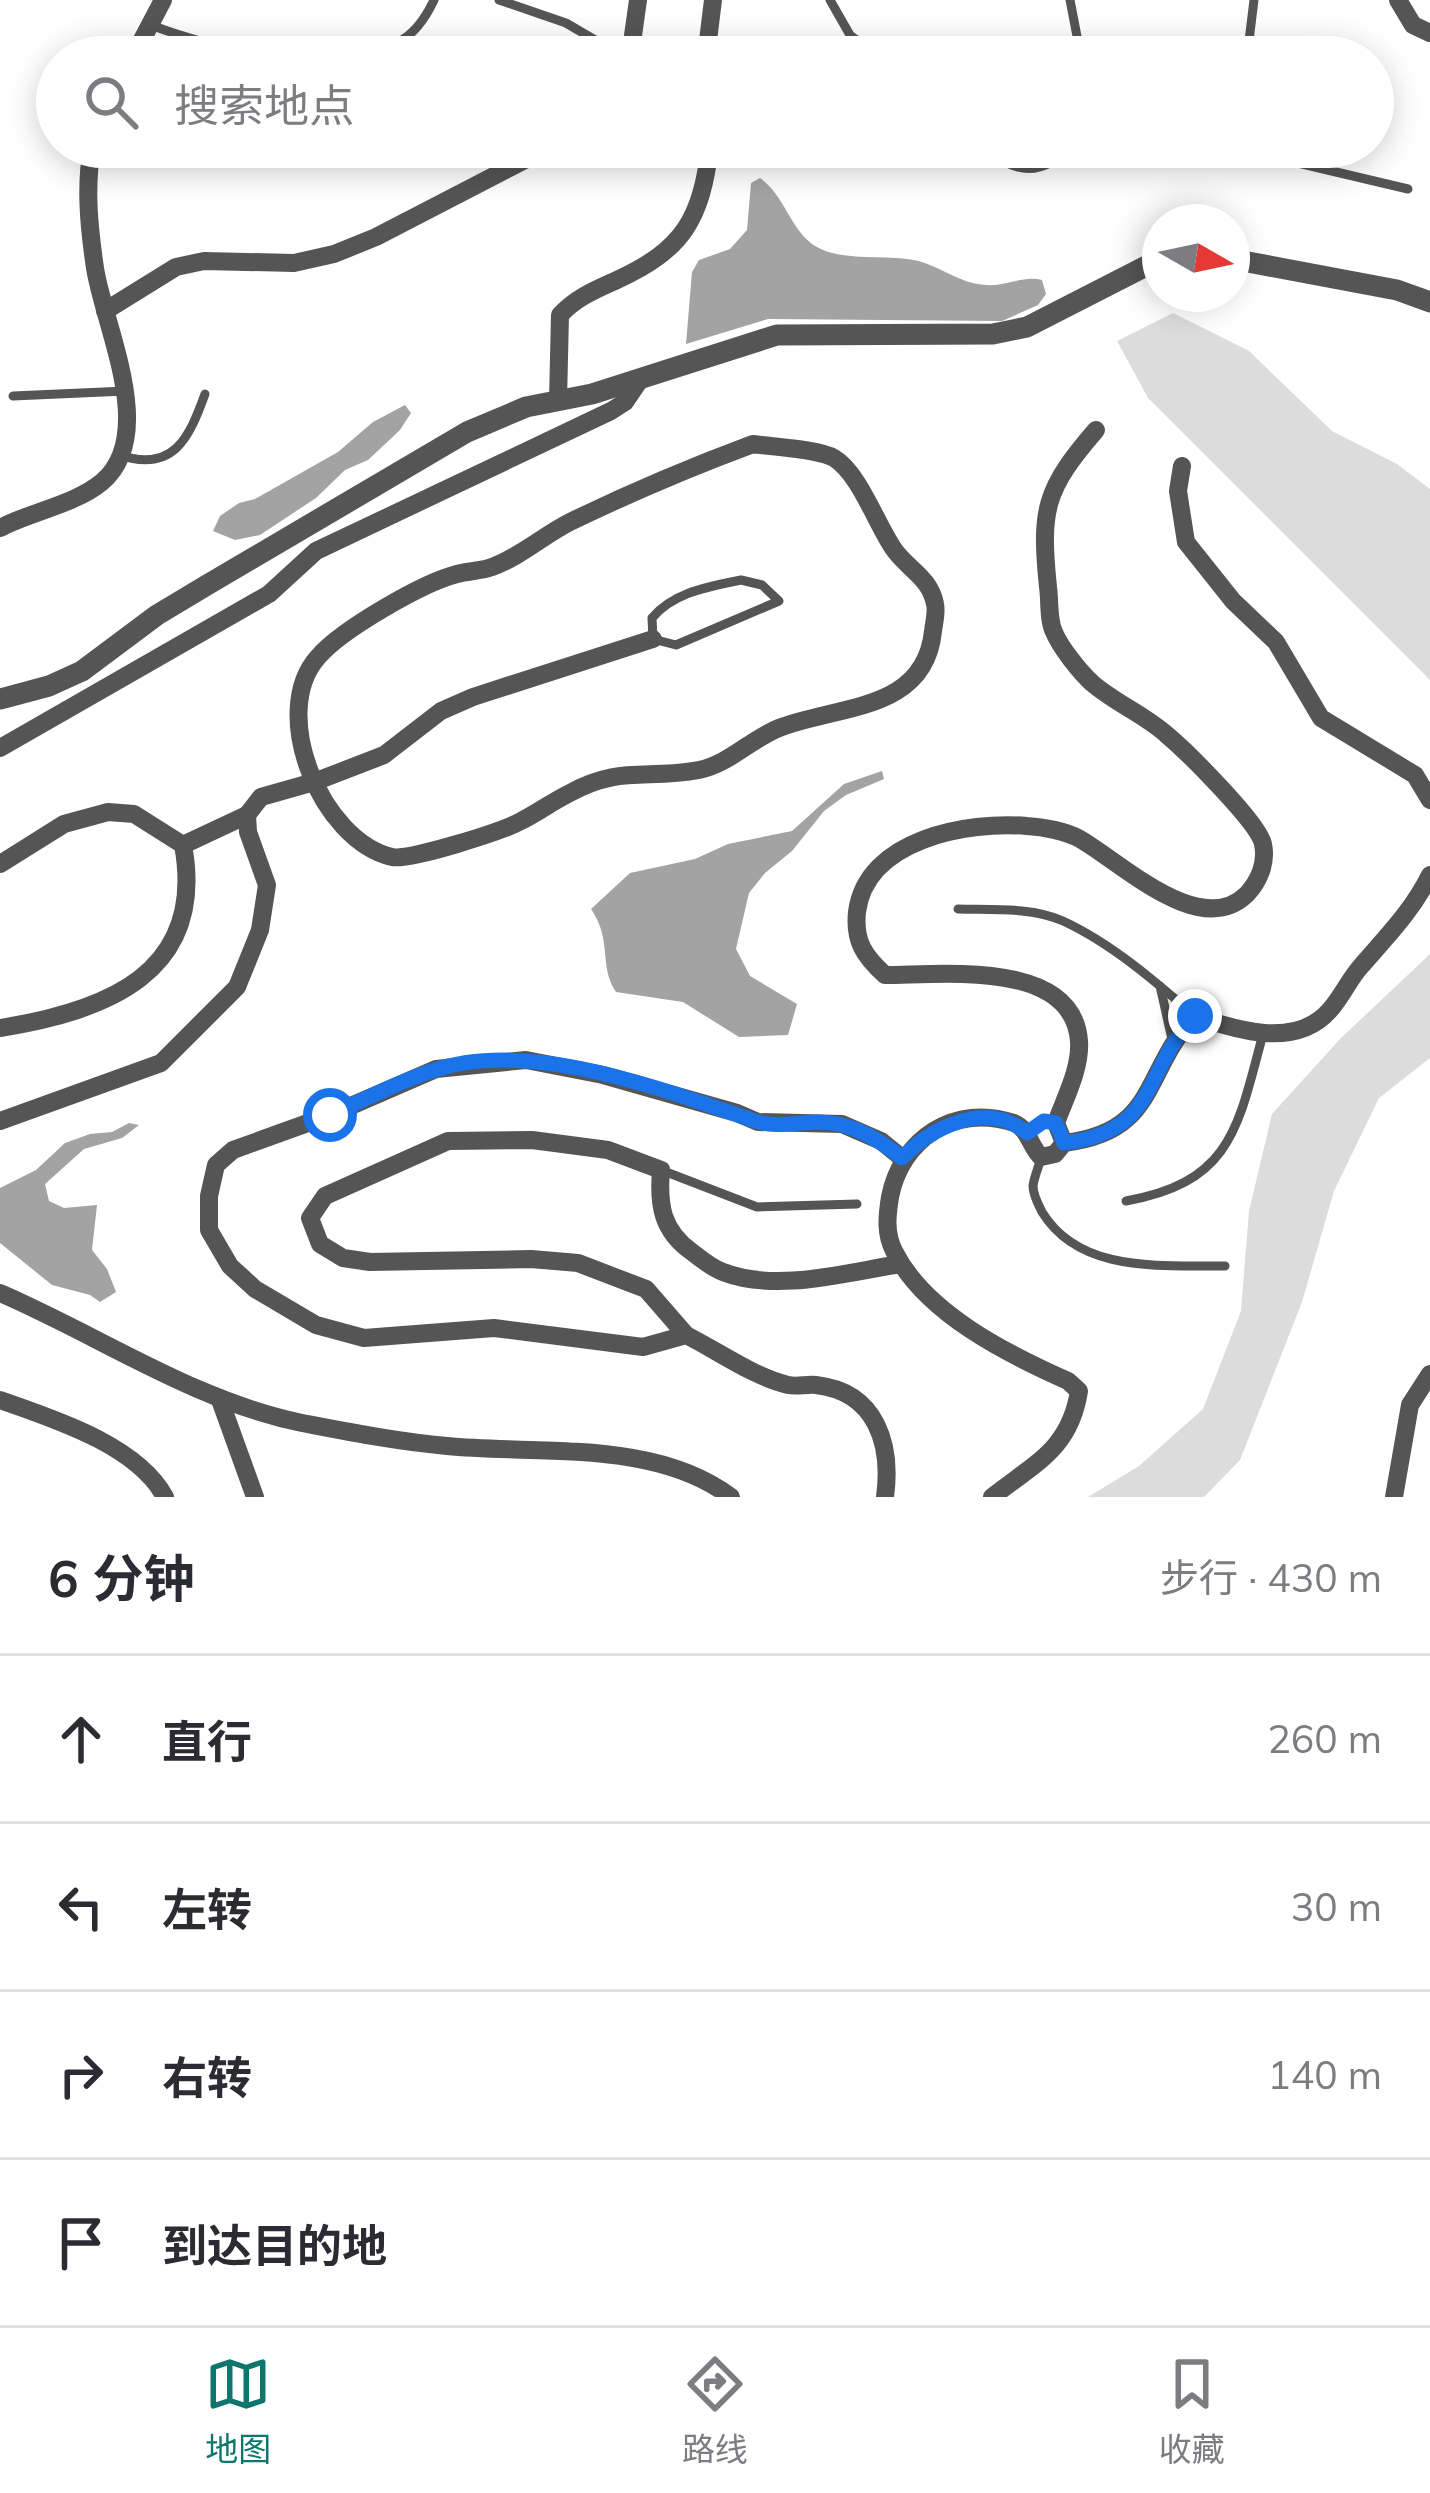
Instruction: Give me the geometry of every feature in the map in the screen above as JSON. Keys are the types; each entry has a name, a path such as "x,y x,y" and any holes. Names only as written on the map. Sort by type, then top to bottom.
{"street":[{"path":"143,36 163,0"},
{"path":"631,36 638,0"},
{"path":"709,36 713,0"},
{"path":"1398,0 1413,25 1430,34"},
{"path":"0,528 100,484 116,466 125,436 126,391 88,214 91,168"},
{"path":"105,310 176,267 204,261 294,263 334,254 509,168"},
{"path":"558,401 560,315 577,298 651,264 683,236 700,206 706,168"},
{"path":"1250,263 1397,290 1430,302"},
{"path":"0,699 82,671 157,615 467,432 526,407 777,334 976,334 1027,327 1142,269"},
{"path":"0,748 268,594 316,551 625,403 642,377"},
{"path":"1064,1143 1056,1123 1079,1041 1071,1013 1052,991 1029,981 993,977 885,975 866,958 856,935 858,906 870,875 900,852 940,833 983,823 1034,826 1076,836 1170,898 1197,908 1218,911 1245,896 1262,874 1263,842 1243,813 1167,734 1090,681 1053,631 1043,541 1049,496 1062,469 1096,430"},
{"path":"754,444 833,457 859,487 898,556 924,577 936,605 925,670 892,695 782,727 700,770 603,776 517,824 425,854 395,858 363,846 314,782 297,713 301,683 316,658 346,631 453,575 493,567 566,524 754,444"},
{"path":"1183,466 1178,491 1186,542 1233,601 1276,642 1321,718 1415,775 1430,800"},
{"path":"183,845 248,815 261,796 384,755 441,711 472,697 653,639"},
{"path":"0,864 64,824 108,812 134,814 183,845"},
{"path":"0,1121 161,1063 237,988 260,930 267,885 248,832 248,815"},
{"path":"0,1028 92,1008 148,973 167,950 188,901 183,845"},
{"path":"992,1497 1063,1441 1079,1391 960,1321 901,1264 890,1245 886,1221 902,1158 918,1141 968,1117 1016,1124 1041,1157 1055,1154 1064,1143 1092,1140 1125,1122 1142,1106 1180,1032 1195,1016 1263,1034 1297,1031 1327,1015 1358,969 1405,919 1430,875"},
{"path":"686,1335 643,1347 494,1328 364,1338 316,1325 255,1289 230,1266 209,1230 209,1196 216,1165 233,1150 436,1069 526,1060 603,1075 758,1123 842,1124 880,1141 902,1158"},
{"path":"1027,1133 1044,1121 1056,1123"},
{"path":"885,1497 886,1443 874,1415 850,1396 819,1385 789,1385 686,1335 646,1289 578,1263 343,1258 320,1244 310,1218 325,1196 448,1142 532,1140 608,1150 661,1170 661,1216 675,1240 723,1272 757,1279 808,1278 901,1264"},
{"path":"0,1293 220,1400 300,1422 445,1446 631,1459 679,1469 710,1481 731,1497"},
{"path":"1394,1497 1410,1405 1430,1374"},
{"path":"0,1400 78,1427 157,1481 165,1497"},
{"path":"220,1400 255,1497"}],"lane":[{"path":"406,36 424,20 434,0"},
{"path":"499,0 566,22 590,36"},
{"path":"830,0 851,36"},
{"path":"1070,0 1077,36"},
{"path":"1249,36 1253,0"},
{"path":"149,24 184,36"},
{"path":"1319,168 1408,189"},
{"path":"13,396 126,391"},
{"path":"119,455 152,461 176,450 191,433 206,394"},
{"path":"741,580 762,585 779,601 676,645 653,639 652,618 665,602 706,587 741,580"},
{"path":"958,909 1032,913 1061,920 1160,986 1195,1016"},
{"path":"1160,986 1174,1047"},
{"path":"1126,1201 1185,1186 1215,1163 1248,1088 1263,1034"},
{"path":"1041,1157 1033,1186 1037,1204 1067,1241 1114,1263 1225,1266"},
{"path":"661,1170 757,1207 857,1204"}],"shaded area":[{"path":"760,178 804,237 823,250 914,260 976,284 1042,280 1046,294 1038,305 1002,321 768,319 686,344 692,272 699,260 730,249 747,230 751,183"},
{"path":"1173,313 1249,351 1332,431 1397,464 1430,489 1430,680 1148,398 1117,341"},
{"path":"405,405 411,413 400,430 368,460 345,470 316,498 260,535 235,540 213,531 220,516 239,503 255,499 338,452 373,422"},
{"path":"882,771 884,779 846,795 824,811 749,893 736,949 750,976 797,1004 788,1035 739,1037 683,1002 616,992 602,932 591,909 630,873 792,831 844,784"},
{"path":"1430,954 1430,1058 1379,1098 1334,1191 1302,1302 1240,1460 1204,1497 1088,1497 1139,1466 1203,1409 1241,1311 1249,1211 1272,1114 1340,1039"},
{"path":"129,1123 139,1125 122,1138 84,1149 45,1184 49,1201 64,1208 97,1205 92,1250 116,1292 100,1302 52,1285 0,1243 0,1188 36,1170 65,1143"}],"route":[{"path":"330,1115 436,1069 526,1060 603,1075 758,1123 842,1124 880,1141 902,1158 935,1130 968,1117 1016,1124 1027,1133 1044,1121 1056,1123 1064,1143 1092,1140 1125,1122 1142,1106 1180,1032 1195,1016"}]}
